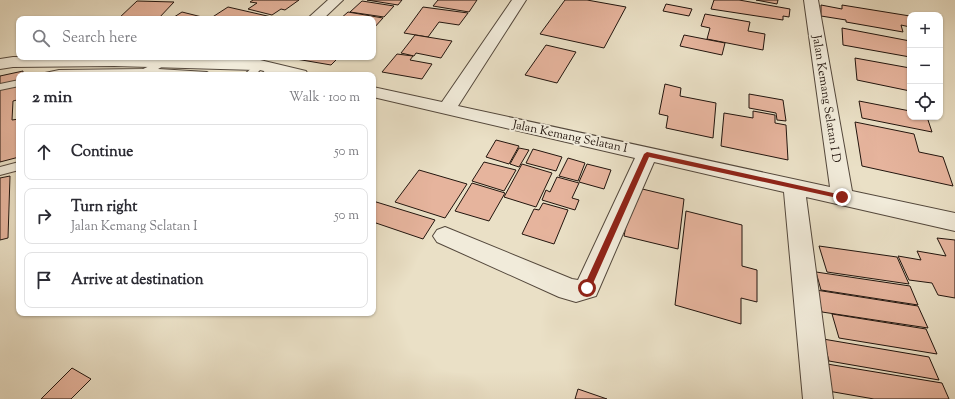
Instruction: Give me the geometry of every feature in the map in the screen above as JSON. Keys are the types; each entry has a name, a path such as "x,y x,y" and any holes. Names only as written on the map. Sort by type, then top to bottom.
{"street":[{"path":"317,16 336,0"},
{"path":"447,109 519,0"},
{"name":"Jalan Kemang Selatan I D","path":"811,0 842,197"},
{"path":"0,64 21,62 170,70 263,68 284,72"},
{"name":"Jalan Kemang Selatan I","path":"376,93 955,222"},
{"path":"445,236 568,289 576,291 587,288 647,154"},
{"path":"794,186 818,399"}],"lane":[{"path":"145,72 170,70"},
{"path":"145,72 170,70 185,72"},
{"path":"0,87 16,83"},
{"path":"0,171 16,167"}],"building":[{"path":"253,0 299,0 285,10 281,9 272,15 248,9 257,3 250,2"},
{"path":"367,0 402,0 398,5"},
{"path":"438,0 477,0 469,12 433,6"},
{"path":"565,0 587,0 626,7 604,48 540,34"},
{"path":"714,0 739,0 790,9 789,17 783,16 783,20 711,9"},
{"path":"756,0 778,0 777,4"},
{"path":"137,1 174,2 161,16 121,16"},
{"path":"362,1 394,6 384,17 350,12"},
{"path":"666,4 692,9 689,16 663,11"},
{"path":"821,5 842,9 842,5 907,16 907,26 901,25 903,32 821,16"},
{"path":"228,7 267,16 214,16"},
{"path":"423,7 468,13 459,25 439,22 428,37 404,33"},
{"path":"182,12 198,16 176,16"},
{"path":"348,12 371,16 343,16"},
{"path":"705,14 750,22 748,31 765,34 763,50 707,39 710,28 701,26"},
{"path":"376,17 383,18 376,26"},
{"path":"842,28 907,40 907,56 843,45"},
{"path":"415,35 452,41 441,58 416,53 414,56 401,53"},
{"path":"684,35 725,43 722,55 680,46"},
{"path":"546,45 576,52 557,83 525,75"},
{"path":"397,54 413,56 410,60 432,64 422,79 382,72"},
{"path":"855,58 907,67 907,90 857,80"},
{"path":"302,60 336,60 331,65"},
{"path":"16,73 16,100 13,101 12,120 16,119 16,158 0,162 0,76"},
{"path":"665,84 681,88 680,96 716,103 713,138 666,128 668,116 659,114"},
{"path":"749,94 783,100 786,121 777,120 776,113 749,108"},
{"path":"859,101 907,110 907,120 928,120 932,132 862,118"},
{"path":"753,111 775,115 775,123 786,125 788,160 721,146 724,113 753,118"},
{"path":"855,122 914,134 919,152 943,157 953,186 862,166"},
{"path":"496,140 519,146 509,164 486,157"},
{"path":"519,148 529,150 519,167 510,164"},
{"path":"533,149 562,157 556,171 526,163"},
{"path":"568,158 585,163 578,181 559,176"},
{"path":"484,162 516,170 504,191 472,181"},
{"path":"522,164 552,173 536,207 504,197"},
{"path":"587,164 611,170 604,189 579,182"},
{"path":"419,170 467,184 445,218 395,202"},
{"path":"10,176 8,238 0,240 0,178"},
{"path":"557,177 579,183 572,198 579,200 575,210 542,200 546,190 550,192"},
{"path":"472,183 505,193 489,221 455,211"},
{"path":"634,187 684,199 678,249 624,236"},
{"path":"376,202 435,220 423,239 376,223"},
{"path":"543,203 568,210 554,244 522,234 534,209 539,210"},
{"path":"686,211 742,225 742,266 757,270 757,302 741,298 741,324 675,305"},
{"path":"937,238 955,240 955,298 938,295 932,283 909,280 898,256 921,260 917,251 946,256"},
{"path":"819,246 897,257 909,284 827,272"},
{"path":"816,272 910,286 918,305 821,290"},
{"path":"816,290 918,306 928,328 822,312"},
{"path":"832,314 926,329 937,354 839,338"},
{"path":"823,339 929,357 939,380 829,361"},
{"path":"821,363 942,383 949,399 874,399 828,391"},
{"path":"72,368 91,379 71,399 41,399"},
{"path":"578,389 607,399 575,399"}],"route":[{"path":"587,288 647,154 842,197"}]}
